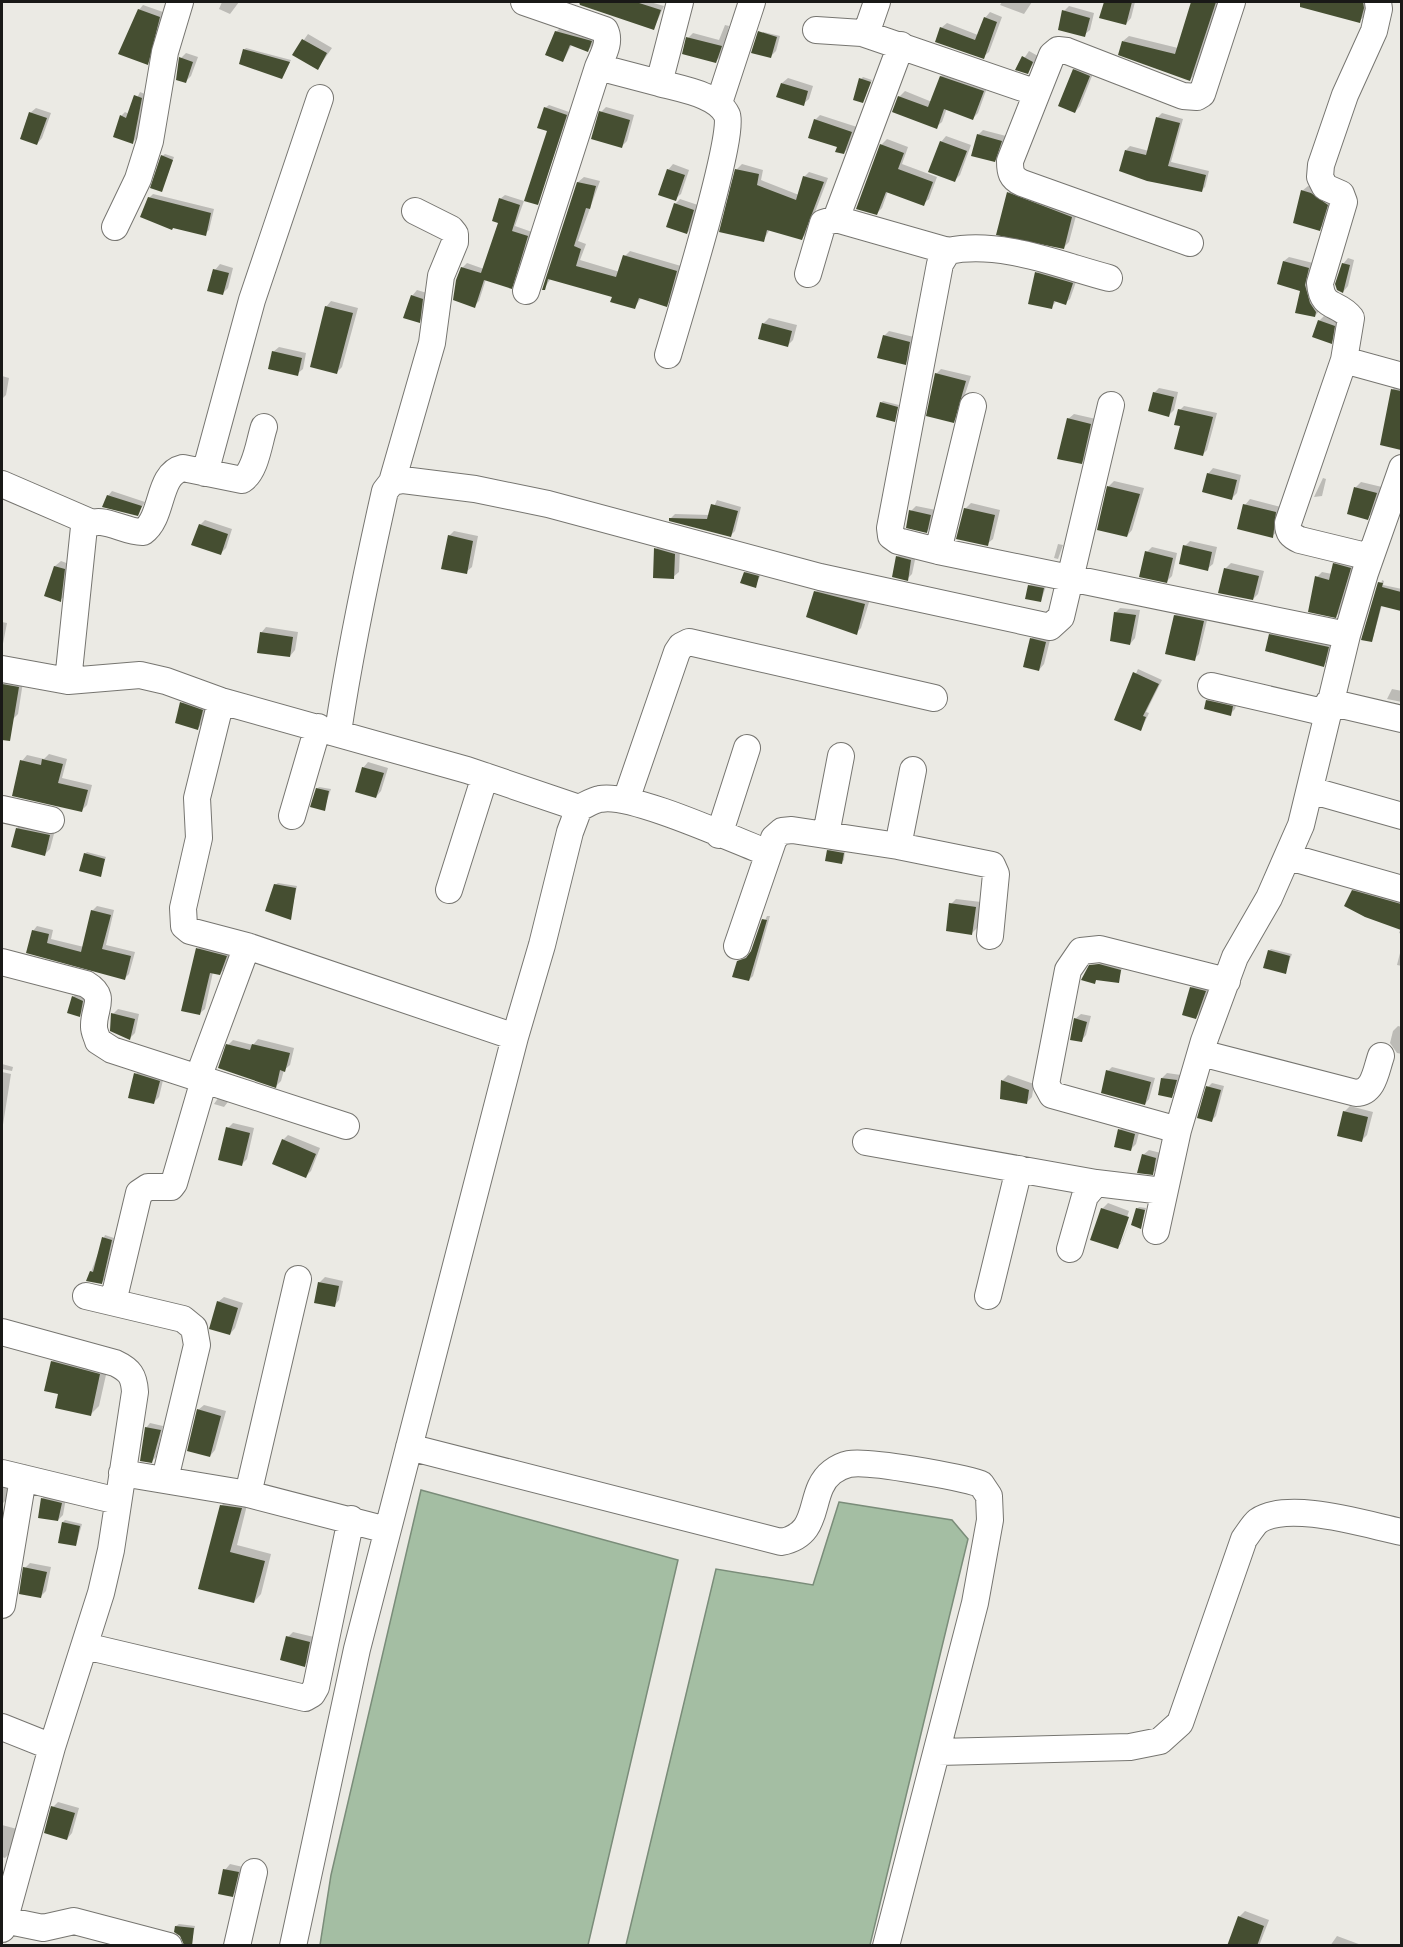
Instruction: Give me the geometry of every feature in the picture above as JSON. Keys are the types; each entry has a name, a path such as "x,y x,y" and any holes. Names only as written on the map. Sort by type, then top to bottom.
{"street":[{"path":"115,227 138,179 150,141 165,52 180,2"},
{"path":"524,2 564,8 605,30 608,36 526,291"},
{"path":"659,83 680,2"},
{"path":"719,103 752,2"},
{"path":"862,33 868,28 877,2"},
{"path":"1190,243 1015,179 1010,171 1010,161 1052,55 1058,50 1067,51 1184,96 1197,97 1202,94 1232,2"},
{"path":"1370,557 1292,537 1288,531 1288,523 1344,360 1351,318 1347,312 1326,302 1321,294 1320,283 1344,202 1341,194 1325,187 1320,177 1321,165 1345,95 1386,9"},
{"path":"816,30 862,33 1037,93"},
{"path":"836,219 901,45"},
{"path":"598,67 659,83 719,103 729,117 728,135 696,261 668,355"},
{"path":"205,473 252,300 320,98"},
{"path":"292,816 328,729 349,655 385,491 392,482 432,343 441,276 455,242 452,229 415,211"},
{"path":"808,274 823,223 836,219 948,251 964,248 986,249 1023,255 1109,278"},
{"path":"948,251 940,264 890,528 891,536 898,541 938,551 1347,635"},
{"path":"1344,360 1401,376"},
{"path":"392,482 403,480 476,489 549,504 808,574 1039,627 1050,627 1057,624 1072,578 1111,405"},
{"path":"938,551 973,406"},
{"path":"2,484 90,522 143,532 155,519 169,477 175,470 183,468 234,481 247,477 264,427"},
{"path":"1156,1231 1178,1130 1201,1053 1235,957 1256,923 1289,857 1310,790 1347,635 1370,557 1397,496 1401,468"},
{"path":"68,681 81,539 84,527 90,522"},
{"path":"626,800 677,652 681,646 689,642 934,698"},
{"path":"2,669 68,681 140,675 166,681 221,701 328,729 484,776 579,808 601,798 626,800 662,811 768,853"},
{"path":"1211,686 1401,719"},
{"path":"221,701 197,798 197,855 182,917 184,926 190,931 247,946 515,1037"},
{"path":"719,835 747,748"},
{"path":"826,834 841,756"},
{"path":"898,846 913,771"},
{"path":"448,890 484,776"},
{"path":"1310,790 1401,816"},
{"path":"293,1946 357,1649 515,1037 542,945 570,832 579,808"},
{"path":"2,809 51,820"},
{"path":"737,946 774,838 782,831 792,830 898,846 985,863 995,868 990,936"},
{"path":"1289,857 1401,890"},
{"path":"113,1302 139,1193 148,1187 171,1187 174,1183 201,1079 247,946"},
{"path":"1178,1130 1052,1095 1046,1084 1046,1078 1068,970 1081,951 1100,949 1227,981"},
{"path":"2,962 86,984 95,989 99,999 94,1028 98,1041 112,1050 346,1126"},
{"path":"1201,1053 1356,1093 1364,1093 1370,1089 1382,1056"},
{"path":"866,1142 1096,1183 1163,1191"},
{"path":"988,1296 1019,1169"},
{"path":"1070,1249 1085,1196 1096,1183"},
{"path":"248,1494 298,1279"},
{"path":"86,1296 183,1319 194,1328 197,1345 165,1479"},
{"path":"2,1332 115,1363 126,1368 134,1377 134,1402 101,1593 52,1747 3,1924 43,1928 74,1921 169,1946"},
{"path":"409,1447 781,1542 795,1539 805,1531 831,1473 848,1464 948,1476 981,1484 989,1496 990,1520 975,1604 886,1946"},
{"path":"122,1473 248,1494 387,1530"},
{"path":"2,1605 12,1476 118,1501"},
{"path":"938,1752 1130,1747 1160,1741 1180,1723 1244,1539 1258,1521 1281,1512 1308,1514 1401,1532"},
{"path":"85,1646 305,1698 312,1694 316,1687 351,1519"},
{"path":"2,1727 52,1747"},
{"path":"237,1946 254,1872"}],"shaded area":[{"path":"421,1490 678,1560 588,1945 320,1945 331,1875"},
{"path":"839,1502 952,1520 968,1539 870,1945 626,1945 716,1569 813,1585"}],"building":[{"path":"579,2 636,2 661,10 654,30 580,5"},
{"path":"1104,2 1132,2 1126,25 1099,18"},
{"path":"1191,2 1216,2 1190,81 1118,55 1122,41 1175,54"},
{"path":"1300,2 1363,2 1364,8 1360,23 1300,7"},
{"path":"138,9 160,17 148,65 118,54"},
{"path":"1062,10 1090,18 1085,37 1058,30"},
{"path":"984,17 997,22 984,59 935,42 940,27 975,40"},
{"path":"555,31 592,41 588,52 570,45 563,62 545,55"},
{"path":"758,31 777,37 771,58 751,53"},
{"path":"686,37 722,46 716,63 682,54"},
{"path":"302,39 327,53 318,70 292,55"},
{"path":"243,49 290,62 282,79 239,64"},
{"path":"1022,56 1033,62 1028,74 1015,70"},
{"path":"179,57 193,62 186,83 176,80"},
{"path":"1073,69 1090,76 1075,113 1058,106"},
{"path":"940,76 984,91 973,120 944,109 937,129 892,112 898,96 928,107"},
{"path":"859,78 871,82 863,103 853,100"},
{"path":"781,83 808,91 804,106 776,97"},
{"path":"134,95 142,98 133,144 113,137 120,115 126,118"},
{"path":"544,107 567,115 538,205 524,201 547,131 537,128"},
{"path":"599,111 630,120 622,148 591,139"},
{"path":"29,112 47,118 37,145 20,139"},
{"path":"1156,117 1180,123 1168,166 1206,175 1202,192 1147,181 1119,171 1125,150 1146,155"},
{"path":"814,119 852,132 844,154 835,152 837,147 808,138"},
{"path":"977,134 1002,141 995,162 971,156"},
{"path":"940,141 967,151 955,182 928,172"},
{"path":"880,144 904,153 898,169 933,182 924,206 886,192 877,215 856,209"},
{"path":"161,155 173,160 162,192 150,188"},
{"path":"667,169 685,175 676,201 658,195"},
{"path":"735,169 759,174 757,185 796,200 803,176 824,182 802,240 767,230 764,242 719,232"},
{"path":"577,182 596,186 590,209 586,208 574,246 581,249 576,266 616,277 623,255 677,271 667,307 639,298 635,309 610,302 612,297 548,279 545,290 542,290"},
{"path":"1301,190 1311,193 1328,205 1320,231 1293,223"},
{"path":"1007,192 1072,217 1064,249 996,235"},
{"path":"148,197 211,213 206,236 173,228 172,230 140,217"},
{"path":"499,198 520,205 512,231 528,236 512,289 484,280 475,308 453,300 456,280 461,267 481,273 498,223 492,221"},
{"path":"674,203 694,210 687,234 666,227"},
{"path":"1283,261 1309,268 1305,285 1310,303 1316,312 1315,317 1295,313 1300,291 1277,284"},
{"path":"1342,263 1350,265 1343,293 1337,290 1335,284"},
{"path":"213,269 229,273 223,295 207,291"},
{"path":"1035,272 1073,283 1066,305 1054,301 1052,309 1028,304"},
{"path":"411,295 423,299 420,323 403,318"},
{"path":"325,306 353,313 337,374 310,367"},
{"path":"1318,320 1335,326 1332,344 1312,337"},
{"path":"762,323 792,331 788,347 758,339"},
{"path":"883,335 910,342 906,365 877,358"},
{"path":"272,351 302,358 298,376 268,369"},
{"path":"935,373 966,381 954,423 926,416"},
{"path":"1391,389 1401,391 1401,450 1380,445"},
{"path":"1153,392 1174,397 1169,417 1148,411"},
{"path":"880,402 898,407 895,422 876,417"},
{"path":"1178,409 1213,417 1203,456 1174,449 1180,426 1174,425"},
{"path":"1067,418 1091,424 1082,464 1057,459"},
{"path":"1207,473 1237,480 1232,500 1202,492"},
{"path":"1107,486 1140,494 1127,537 1097,530"},
{"path":"1354,487 1377,493 1368,520 1347,514"},
{"path":"107,495 142,506 138,516 102,507"},
{"path":"711,504 738,511 731,537 669,521 669,518 707,519"},
{"path":"1243,504 1276,512 1273,538 1237,529"},
{"path":"964,508 995,515 988,546 956,539"},
{"path":"909,510 931,515 927,533 906,528"},
{"path":"199,524 228,534 221,555 191,545"},
{"path":"448,535 473,541 467,574 441,569"},
{"path":"1183,545 1212,552 1208,571 1179,564"},
{"path":"654,548 675,554 674,579 653,578"},
{"path":"1145,551 1173,558 1167,583 1139,577"},
{"path":"896,556 911,560 908,581 892,577"},
{"path":"1333,563 1351,568 1336,618 1308,612 1315,576 1329,580"},
{"path":"54,566 65,569 61,602 44,596"},
{"path":"1224,568 1259,576 1253,600 1218,593"},
{"path":"744,572 759,576 756,588 740,583"},
{"path":"1378,582 1383,583 1382,587 1401,592 1401,611 1381,606 1372,642 1361,640"},
{"path":"1028,585 1044,588 1041,602 1025,599"},
{"path":"814,591 865,604 857,635 806,617"},
{"path":"1114,612 1136,615 1130,645 1110,641"},
{"path":"1174,615 1204,621 1195,661 1165,654"},
{"path":"260,632 293,637 290,657 257,653"},
{"path":"1269,634 1329,647 1324,667 1265,651"},
{"path":"1030,638 1046,642 1039,671 1023,667"},
{"path":"1133,672 1159,684 1143,716 1146,717 1141,731 1114,720"},
{"path":"2,684 19,687 10,741 2,740"},
{"path":"1206,700 1233,706 1231,716 1204,709"},
{"path":"180,702 203,710 198,730 175,723"},
{"path":"42,759 63,764 58,783 88,790 82,812 12,796 20,760 41,765"},
{"path":"362,767 384,773 376,798 355,792"},
{"path":"316,788 329,791 325,811 310,807"},
{"path":"16,828 50,835 45,856 11,847"},
{"path":"827,850 844,853 842,864 825,861"},
{"path":"84,853 105,859 101,877 79,871"},
{"path":"274,884 296,888 291,920 265,911"},
{"path":"1352,890 1401,904 1401,930 1365,917 1344,906"},
{"path":"949,903 976,907 972,935 946,931"},
{"path":"91,910 111,915 102,949 131,956 125,980 26,953 32,930 49,934 47,943 81,952"},
{"path":"762,919 767,920 749,981 732,977 737,961 746,958 751,951"},
{"path":"196,948 227,956 220,975 210,973 200,1015 181,1011"},
{"path":"1268,950 1290,956 1286,974 1263,968"},
{"path":"1099,964 1121,970 1119,983 1096,980 1095,984 1081,980 1089,965"},
{"path":"1190,987 1206,991 1196,1019 1182,1015"},
{"path":"72,996 83,1001 80,1017 67,1013"},
{"path":"111,1013 135,1019 130,1040 110,1031"},
{"path":"1074,1018 1087,1022 1082,1042 1070,1040"},
{"path":"226,1044 250,1050 252,1044 290,1053 285,1072 280,1070 276,1088 218,1068"},
{"path":"1106,1070 1151,1082 1145,1105 1101,1093"},
{"path":"134,1073 160,1081 154,1104 128,1098"},
{"path":"1161,1078 1177,1080 1172,1098 1158,1095"},
{"path":"1001,1080 1029,1090 1027,1104 1000,1099"},
{"path":"1206,1086 1221,1090 1212,1122 1197,1118"},
{"path":"1343,1111 1368,1117 1362,1142 1337,1136"},
{"path":"226,1127 250,1133 242,1166 218,1160"},
{"path":"1118,1129 1135,1134 1131,1151 1114,1147"},
{"path":"282,1139 316,1154 306,1178 272,1164"},
{"path":"1142,1154 1156,1158 1153,1175 1137,1173"},
{"path":"1101,1208 1129,1217 1118,1249 1090,1240"},
{"path":"1136,1208 1145,1210 1141,1229 1131,1225"},
{"path":"102,1237 112,1240 102,1284 86,1281 90,1271 93,1272"},
{"path":"318,1282 339,1286 335,1307 314,1303"},
{"path":"217,1301 238,1308 230,1335 209,1329"},
{"path":"51,1361 100,1374 91,1416 55,1408 58,1394 44,1391"},
{"path":"197,1409 221,1416 210,1457 187,1451"},
{"path":"145,1427 161,1430 152,1463 140,1461"},
{"path":"41,1498 62,1503 58,1521 38,1518"},
{"path":"220,1505 242,1508 230,1552 265,1561 254,1603 198,1589"},
{"path":"62,1522 80,1526 76,1546 58,1543"},
{"path":"23,1567 47,1572 41,1598 19,1594"},
{"path":"286,1636 310,1642 305,1667 280,1660"},
{"path":"51,1806 75,1813 67,1840 44,1833"},
{"path":"223,1869 239,1872 233,1897 218,1894"},
{"path":"1238,1916 1264,1926 1257,1946 1227,1946"},
{"path":"175,1926 194,1928 192,1946 184,1945 180,1936 174,1932"}]}
